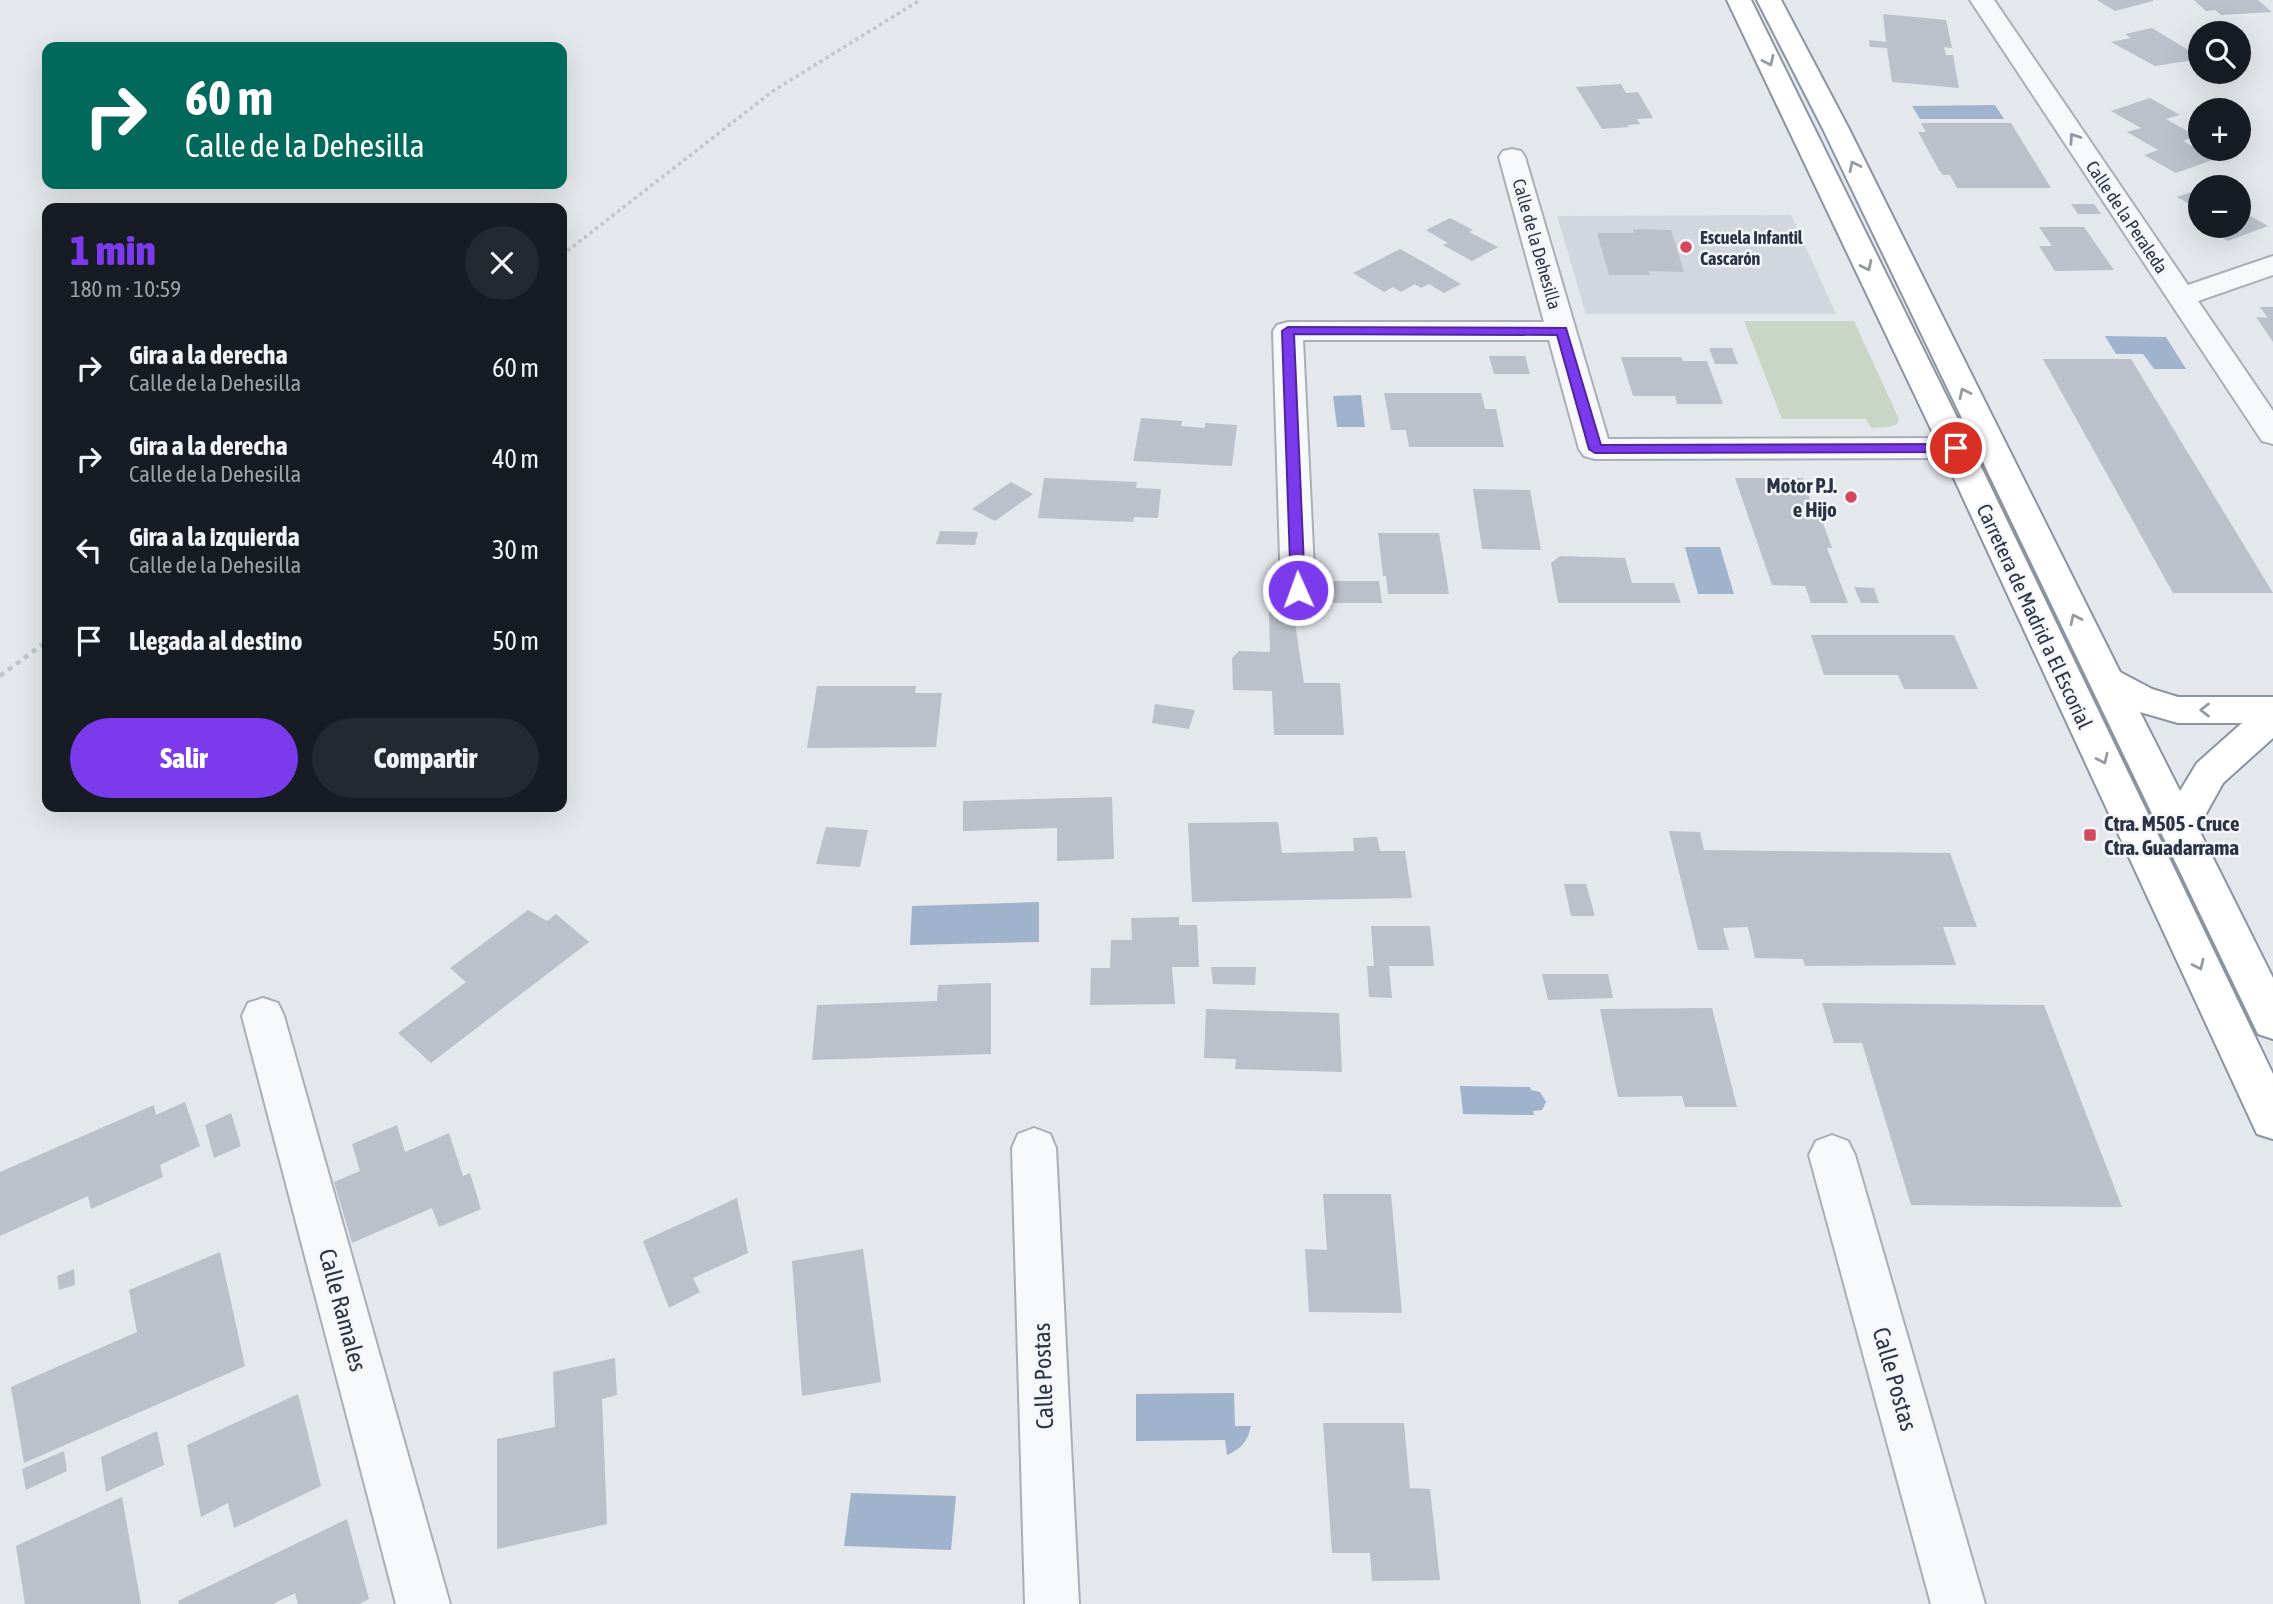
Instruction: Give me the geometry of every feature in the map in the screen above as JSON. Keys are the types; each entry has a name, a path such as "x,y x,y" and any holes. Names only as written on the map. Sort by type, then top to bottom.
{"highway":[{"name":"Carretera de Madrid a El Escorial","path":"1739,0 1956,448 2273,1121"},
{"name":"Carretera de Madrid a El Escorial","path":"1769,0 1835,127 2273,1021"},
{"path":"2105,680 2140,699 2178,710 2273,710"},
{"path":"2179,826 2210,773 2273,717"}],"street":[{"name":"Calle de la Peraleda","path":"1982,0 2273,434"},
{"name":"Calle de la Dehesilla","path":"1512,157 1595,449 1956,448"},
{"path":"2181,297 2273,265"},
{"name":"Calle de la Dehesilla","path":"1298,590 1288,331 1562,331"},
{"name":"Calle Ramales","path":"263,1016 423,1604"},
{"name":"Calle Postas","path":"1034,1148 1052,1604"},
{"name":"Calle Postas","path":"1832,1155 1958,1604"}],"path":[{"path":"567,252 773,91 920,0"},
{"path":"0,676 42,645"}],"shaded area":[{"name":"Escuela Infantil Cascarón","path":"1791,215 1836,314 1586,314 1557,216"}],"green space":[{"path":"1744,321 1854,321 1899,419 1897,424 1871,428 1866,419 1782,419"}],"water":[{"path":"1995,105 2004,119 1920,119 1912,106"},
{"path":"2105,336 2166,337 2186,369 2154,369 2143,354 2116,354"},
{"path":"1361,395 1365,427 1337,427 1333,396"},
{"path":"1685,547 1720,547 1734,594 1698,594"},
{"path":"1039,902 1039,942 910,945 912,906"},
{"path":"1460,1086 1530,1087 1531,1090 1540,1092 1546,1102 1542,1110 1533,1111 1534,1115 1463,1114"},
{"path":"1234,1393 1235,1426 1251,1426 1246,1440 1232,1453 1227,1455 1225,1440 1136,1441 1136,1394"},
{"path":"851,1493 956,1496 951,1550 844,1546"}],"building":[{"path":"2097,0 2153,0 2153,1 2115,11"},
{"path":"2194,0 2258,0 2272,12 2221,15 2215,10 2206,11"},
{"path":"1883,14 1946,20 1952,48 1944,47 1946,55 1953,55 1959,88 1892,82 1887,48 1870,47 1869,40 1886,42"},
{"path":"2152,28 2188,50 2188,61 2155,66 2111,42 2131,38 2125,34"},
{"path":"1621,84 1626,93 1638,92 1653,118 1637,119 1640,124 1627,125 1629,127 1602,129 1576,87"},
{"path":"2150,98 2180,115 2166,119 2188,131 2188,139 2183,141 2188,144 2188,161 2209,161 2176,173 2144,155 2158,150 2127,132 2141,128 2111,111"},
{"path":"1921,123 2011,123 2051,188 1957,188 1950,175 1943,175 1939,170 1918,132 1926,132"},
{"path":"2188,193 2188,203 2177,197"},
{"path":"2071,204 2094,204 2101,214 2078,214"},
{"path":"2251,216 2268,226 2251,232"},
{"path":"1450,218 1473,230 1469,232 1498,247 1472,261 1443,245 1448,243 1426,230"},
{"path":"2039,227 2084,227 2114,270 2055,271 2039,246 2052,246"},
{"path":"1633,229 1671,230 1684,272 1648,271 1650,275 1609,275 1597,233 1634,233"},
{"path":"1400,249 1461,284 1444,293 1429,284 1421,288 1415,284 1401,292 1393,287 1384,292 1353,273"},
{"path":"2260,307 2273,307 2273,342 2256,317 2268,318"},
{"path":"1709,348 1732,348 1738,364 1715,364"},
{"path":"1489,356 1525,356 1530,374 1494,374"},
{"path":"1621,357 1681,357 1683,361 1707,361 1723,404 1677,404 1675,396 1633,396"},
{"path":"2043,359 2131,359 2273,593 2173,593"},
{"path":"1384,393 1481,393 1485,409 1496,409 1504,447 1409,447 1406,430 1391,430"},
{"path":"1141,418 1182,421 1181,426 1205,428 1205,423 1237,425 1232,466 1133,461"},
{"path":"1044,478 1137,482 1136,488 1161,489 1158,518 1134,517 1133,522 1038,518"},
{"path":"1735,478 1803,478 1814,512 1819,512 1832,548 1827,548 1848,603 1811,603 1805,586 1772,585"},
{"path":"1011,482 1033,494 995,521 972,509"},
{"path":"1473,489 1530,490 1541,550 1482,549"},
{"path":"940,531 978,532 975,545 936,544"},
{"path":"1378,533 1439,533 1449,594 1388,594"},
{"path":"1560,556 1625,558 1632,583 1674,583 1681,603 1558,603 1551,563"},
{"path":"1331,581 1379,581 1382,603 1333,603"},
{"path":"1854,587 1874,588 1879,603 1861,603"},
{"path":"1269,610 1293,610 1304,683 1340,683 1344,735 1274,735 1272,691 1233,690 1232,658 1239,651 1270,652"},
{"path":"1811,635 1954,635 1978,689 1904,689 1898,675 1824,675"},
{"path":"817,686 916,686 915,693 942,693 936,747 807,748"},
{"path":"1155,704 1195,710 1189,729 1152,723"},
{"path":"1112,797 1114,859 1057,861 1057,828 963,831 963,801"},
{"path":"1278,822 1282,853 1354,851 1353,838 1377,837 1380,851 1405,851 1412,898 1192,902 1188,823"},
{"path":"826,827 868,830 860,867 816,864"},
{"path":"1669,831 1700,832 1704,850 1950,853 1977,927 1943,927 1956,965 1805,966 1803,959 1755,958 1748,927 1723,928 1729,950 1698,950"},
{"path":"1564,884 1586,884 1595,916 1571,916"},
{"path":"528,910 547,921 556,914 589,942 431,1063 398,1033 466,982 450,968"},
{"path":"1179,917 1179,925 1197,925 1199,967 1172,967 1175,1004 1090,1005 1091,968 1110,968 1111,940 1132,940 1131,918"},
{"path":"1371,926 1430,926 1434,966 1389,966 1392,998 1369,997 1367,966 1374,966"},
{"path":"1211,967 1256,967 1255,985 1213,984"},
{"path":"1542,974 1608,974 1613,998 1548,1000"},
{"path":"991,983 991,1054 812,1060 817,1005 937,1001 938,985"},
{"path":"1822,1003 2044,1005 2122,1207 1911,1205 1862,1043 1834,1043"},
{"path":"1712,1008 1737,1107 1685,1107 1682,1096 1618,1097 1600,1009"},
{"path":"1206,1009 1339,1013 1342,1072 1235,1069 1236,1059 1204,1058"},
{"path":"185,1102 200,1146 160,1165 163,1177 91,1209 88,1196 0,1236 0,1172 154,1105 156,1115"},
{"path":"231,1113 241,1146 214,1158 205,1125"},
{"path":"397,1125 405,1152 449,1133 463,1176 470,1173 481,1209 439,1227 432,1208 352,1243 334,1182 360,1171 352,1144"},
{"path":"1323,1194 1391,1194 1402,1313 1309,1312 1305,1249 1327,1250"},
{"path":"737,1198 748,1253 693,1278 700,1292 669,1308 643,1241"},
{"path":"863,1249 881,1382 802,1396 792,1261"},
{"path":"220,1252 245,1366 24,1463 11,1387 137,1332 129,1290"},
{"path":"74,1269 75,1285 59,1290 57,1276"},
{"path":"615,1358 617,1395 602,1399 607,1524 497,1549 497,1439 555,1427 553,1372"},
{"path":"298,1394 321,1486 234,1528 228,1503 201,1517 187,1445"},
{"path":"1323,1423 1404,1423 1410,1488 1430,1489 1440,1580 1372,1581 1370,1553 1332,1553"},
{"path":"157,1431 164,1465 106,1492 101,1457"},
{"path":"64,1451 67,1471 26,1490 22,1469"},
{"path":"122,1497 141,1604 25,1604 16,1546"},
{"path":"347,1519 369,1599 359,1604 298,1604 295,1593 273,1604 179,1604 178,1601"}],"place":[{"name":"Escuela Infantil Cascarón","path":"1686,247"},
{"name":"Motor P.J. e Hijo","path":"1851,497"},
{"name":"Ctra. M505 - Cruce Ctra. Guadarrama","path":"2090,835"}],"route":[{"path":"1298,590 1288,331 1562,331 1595,449 1956,448"}]}
